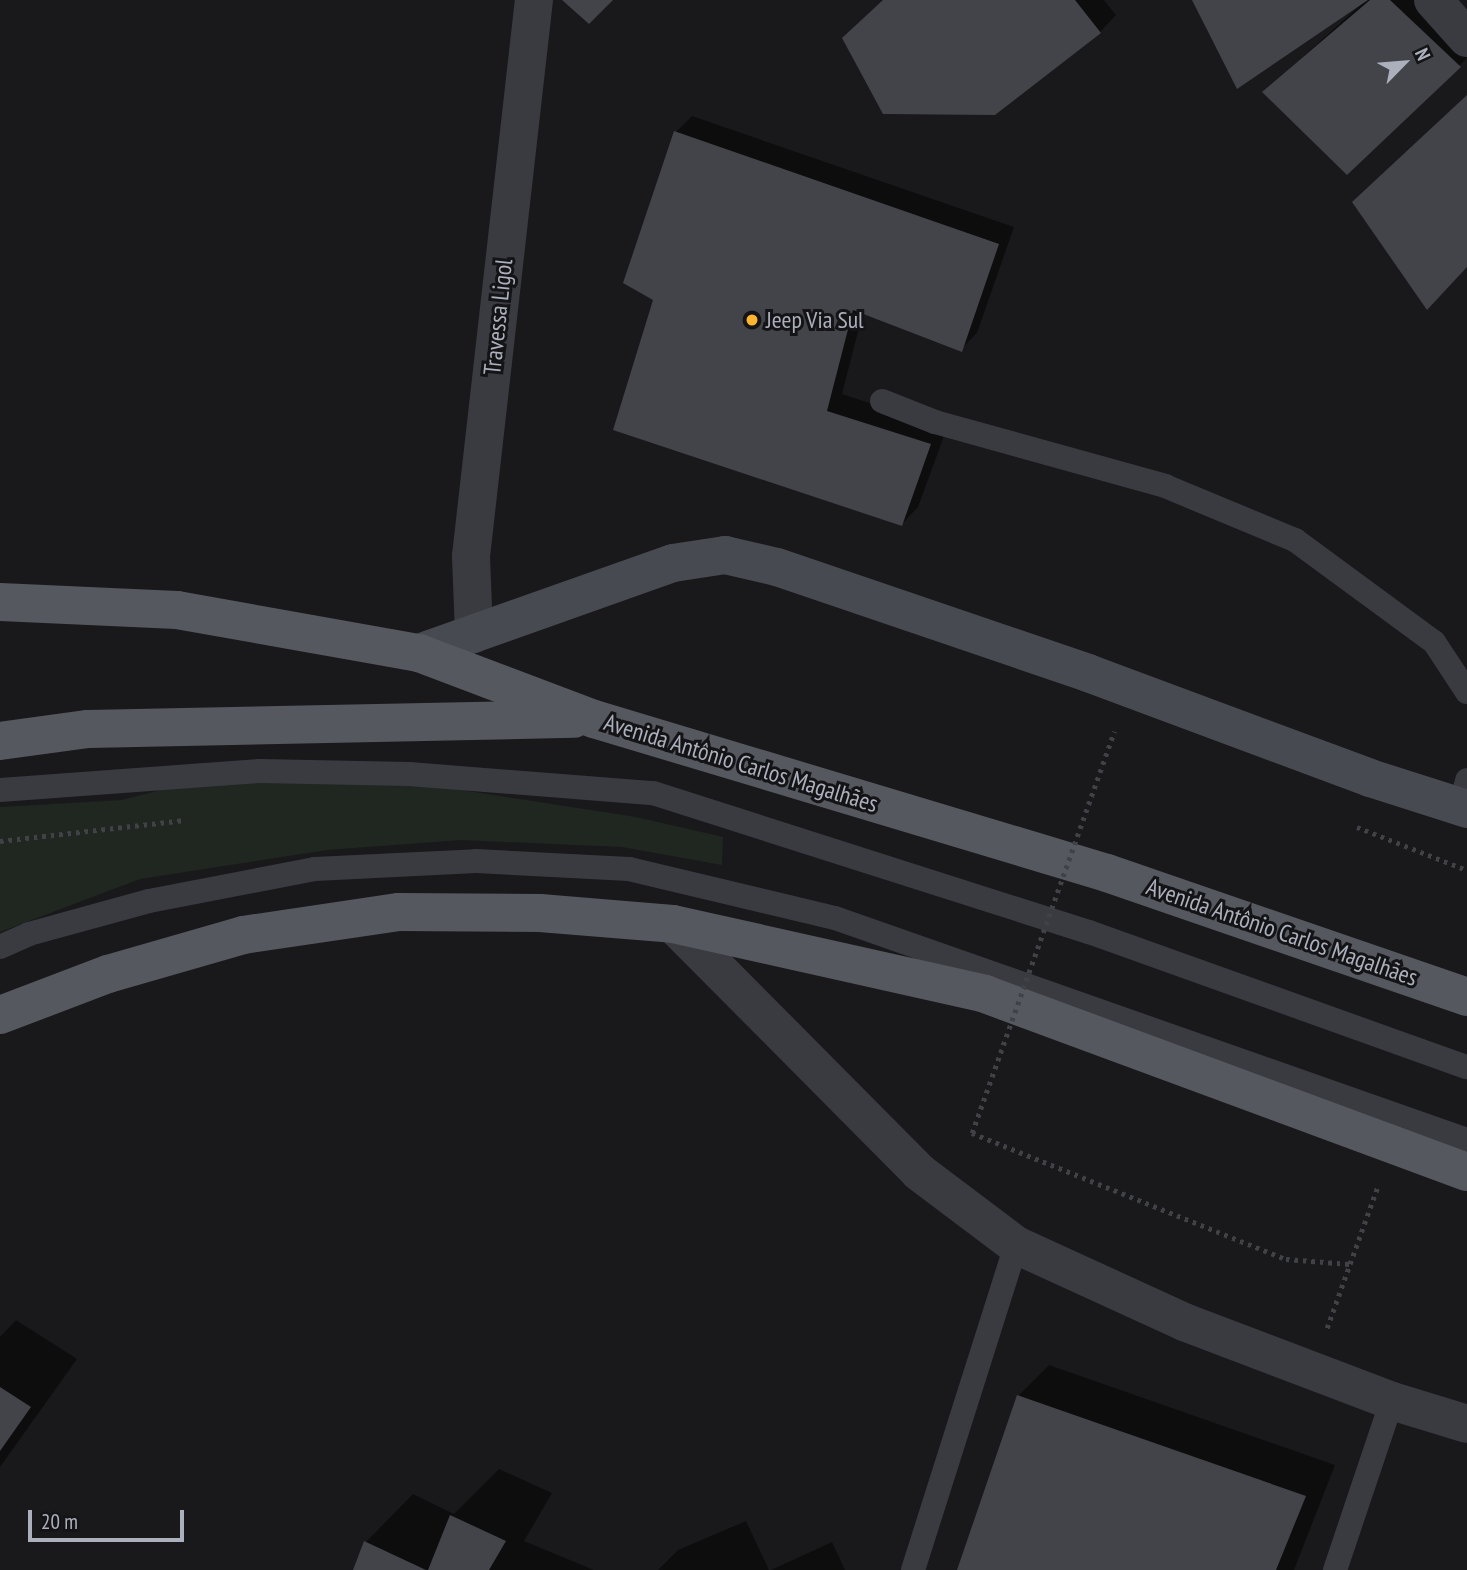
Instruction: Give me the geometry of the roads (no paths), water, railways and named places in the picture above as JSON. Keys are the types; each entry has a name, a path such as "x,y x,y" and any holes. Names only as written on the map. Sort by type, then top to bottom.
{"main road":[{"path":"419,653 674,563 725,555 777,567 1465,799"},
{"name":"Avenida Antônio Carlos Magalhães","path":"0,602 177,610 419,653 594,719 1107,873 1467,997"},
{"path":"0,741 88,729 594,719"},
{"path":"0,1015 108,974 243,935 399,912 540,912 673,924 985,994 1467,1172"}],"street":[{"name":"Travessa Ligol","path":"474,634 471,556 534,0"},
{"path":"1433,0 1467,37"},
{"path":"673,924 919,1172 1016,1245 1184,1322 1392,1401 1467,1424"}],"lane":[{"path":"882,401 935,422 1165,486 1296,540 1434,642 1467,692"},
{"path":"0,790 260,771 409,774 653,793 1089,932 1467,1066"},
{"path":"0,947 29,934 149,901 314,869 476,861 629,869 835,918 1467,1140"},
{"path":"913,1570 1016,1245"},
{"path":"1335,1570 1392,1401"}],"place":[{"name":"Jeep Via Sul","path":"752,320"}]}
